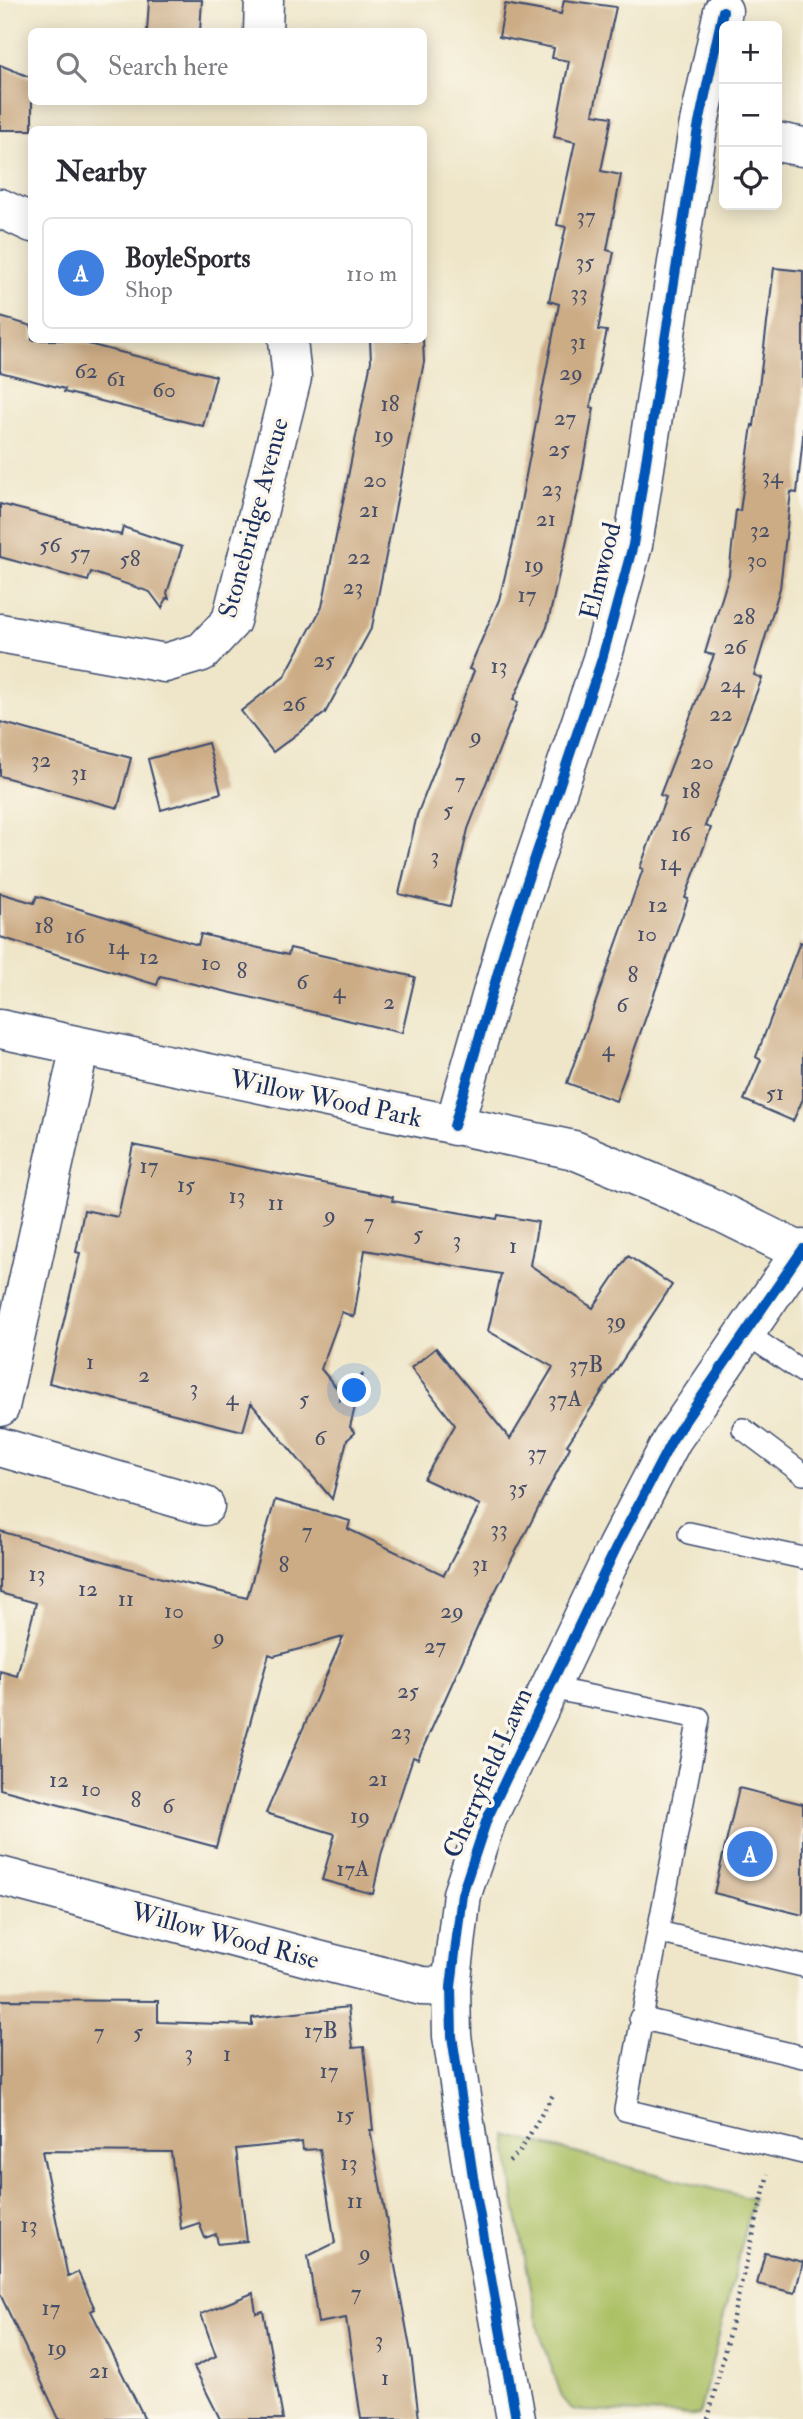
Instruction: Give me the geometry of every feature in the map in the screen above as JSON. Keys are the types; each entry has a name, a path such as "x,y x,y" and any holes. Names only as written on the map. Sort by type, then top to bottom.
{"street":[{"path":"263,28 264,0"},
{"name":"Elmwood","path":"454,1126 506,944 602,659 632,545 711,130 723,11"},
{"path":"782,143 803,147"},
{"path":"0,208 28,221"},
{"name":"Stonebridge Avenue","path":"0,633 165,663 202,652 231,621 292,378 288,343"},
{"name":"Willow Wood Park","path":"0,1029 574,1150 706,1205 802,1251"},
{"path":"0,1407 80,1046"},
{"name":"Cherryfield Lawn","path":"516,2419 473,2177 452,2036 451,1987 457,1919 474,1852 616,1548 672,1440 802,1251"},
{"path":"0,1447 205,1506"},
{"name":"Willow Wood Rise","path":"0,1876 422,1986 451,1987"}],"lane":[{"path":"744,1332 803,1373"},
{"path":"743,1429 803,1474"},
{"path":"690,1533 803,1558"},
{"path":"550,1688 699,1718 640,2018 625,2110 803,2153"},
{"path":"658,1932 803,1966"},
{"path":"640,2018 803,2057"}],"path":[{"path":"473,2177 492,2174 519,2153 554,2093"},
{"path":"708,2419 775,2146"}],"green space":[{"path":"506,2135 753,2199 699,2415 584,2411 572,2409 562,2397 539,2331 515,2205"}],"building":[{"path":"149,0 202,0 200,28 147,28"},
{"path":"564,0 616,7 593,114 612,117 601,171 621,175 607,250 614,252 598,330 607,331 590,407 594,408 581,478 547,627 513,700 518,702 468,829 450,906 399,894 417,815 474,671 469,669 499,600 513,543 559,304 549,301 566,227 557,225 575,142 554,137 569,61 552,58 554,48 499,37 505,4 561,14"},
{"path":"0,65 28,76 28,105 32,105 32,126 28,126 28,130 0,130"},
{"path":"774,268 803,271 803,437 797,493 791,492 780,588 754,675 762,678 705,826 711,828 616,1101 567,1083 643,869 640,868 666,797 660,795 714,655 705,653 729,575 736,510 740,511 752,425 754,426"},
{"path":"0,317 28,325 28,343 84,343 216,376 203,426 64,392 65,389 0,372"},
{"path":"370,343 423,343 424,362 372,627 325,713 273,752 241,711 284,677 322,607 371,361"},
{"path":"0,504 121,535 123,527 182,547 167,593 169,599 166,598 162,608 150,592 91,572 88,581 0,557"},
{"path":"0,722 131,758 118,808 0,776"},
{"path":"208,743 221,793 161,810 148,759"},
{"path":"0,893 34,903 37,896 198,945 201,934 288,955 290,948 415,977 402,1033 160,976 157,985 0,937"},
{"path":"800,942 803,943 803,1099 793,1121 744,1100 761,1060 756,1057"},
{"path":"133,1145 393,1197 392,1201 497,1219 498,1215 538,1222 530,1265 593,1308 628,1256 672,1285 567,1445 570,1447 483,1615 418,1759 413,1757 381,1855 373,1894 322,1880 335,1834 266,1813 343,1637 274,1656 269,1654 216,1847 0,1789 0,1671 17,1676 36,1603 0,1593 0,1531 162,1578 247,1598 275,1500 350,1521 348,1529 444,1575 480,1505 424,1479 455,1425 411,1368 436,1348 510,1439 553,1367 488,1331 501,1274 365,1250 354,1317 342,1312 321,1369 341,1393 340,1400 363,1374 350,1427 355,1433 347,1440 332,1499 251,1403 243,1431 49,1383 80,1253 76,1252 84,1210 118,1217"},
{"path":"739,1788 803,1804 803,1915 714,1893"},
{"path":"0,2000 158,2001 158,2022 252,2025 252,2018 348,2007 353,2048 364,2047 373,2130 370,2130 411,2353 419,2419 361,2419 346,2318 318,2323 308,2256 335,2243 320,2149 303,2150 302,2142 236,2149 247,2241 218,2244 216,2234 205,2238 199,2223 181,2229 171,2152 42,2151 68,2277 78,2272 95,2309 91,2311 145,2419 59,2419 0,2294"},
{"path":"765,2253 803,2262 795,2293 757,2284"},
{"path":"253,2293 256,2313 263,2311 283,2419 220,2419 194,2367 216,2356 201,2314"}],"cycle path":[{"path":"454,1126 506,944 602,659 633,545 698,128 723,11"},
{"path":"516,2419 473,2177 452,2036 451,1987 462,1894 487,1819 616,1548 672,1440 803,1249"}],"place":[{"name":"BoyleSports","path":"750,1854"}]}
